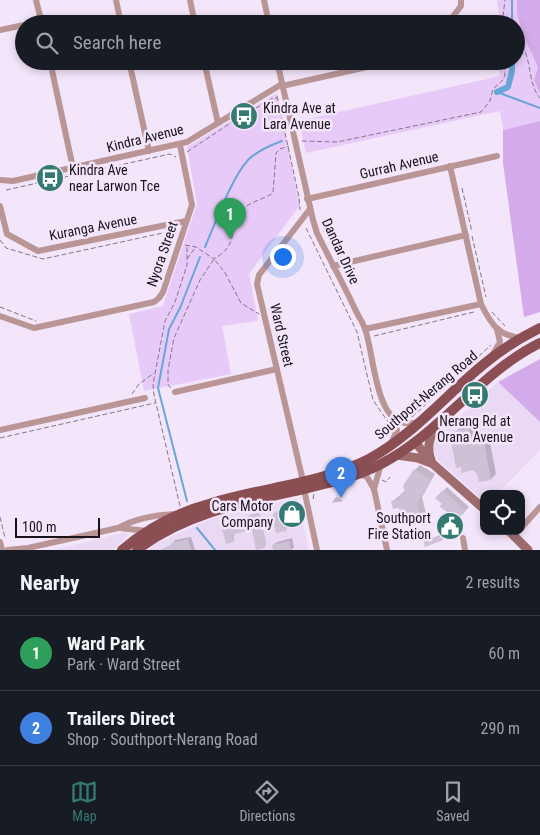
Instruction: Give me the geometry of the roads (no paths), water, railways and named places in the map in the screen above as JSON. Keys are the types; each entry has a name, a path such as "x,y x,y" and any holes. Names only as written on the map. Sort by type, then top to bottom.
{"main road":[{"name":"Southport-Nerang Road","path":"151,534 182,516 220,509 303,485 355,465 393,443 415,420 489,360 540,328"},
{"name":"Southport-Nerang Road","path":"303,485 331,483 360,474 397,455 415,442 512,358 540,342"},
{"path":"393,443 409,439 415,442"},
{"path":"122,550 151,534"},
{"path":"136,550 151,534"}],"street":[{"path":"36,0 39,15"},
{"path":"116,0 119,15"},
{"path":"190,0 193,15"},
{"path":"264,0 267,15"},
{"path":"454,15 462,6 461,0"},
{"path":"0,30 15,27"},
{"path":"52,70 73,168"},
{"path":"132,70 149,151"},
{"path":"206,70 218,123"},
{"name":"Dandar Drive","path":"279,70 307,198 317,233 365,330 379,396 392,415 397,430 393,443"},
{"name":"Kindra Avenue","path":"0,180 13,181 180,145 282,85 352,70"},
{"name":"Nyora Street","path":"0,316 34,328 154,302 159,298 163,292 178,239 191,209 192,200 180,145"},
{"name":"Gurrah Avenue","path":"307,198 497,156"},
{"path":"450,166 488,318 496,328 507,336 522,338"},
{"name":"Kuranga Avenue","path":"0,206 7,234 38,251 186,221"},
{"name":"Ward Street","path":"310,209 259,274 257,284 317,550"},
{"path":"333,266 466,235"},
{"path":"365,330 484,302"},
{"path":"489,360 500,342 496,328"},
{"path":"175,392 277,369"},
{"path":"0,430 145,398"},
{"path":"392,415 403,424 415,420"},
{"path":"433,464 428,450 429,440 437,423"},
{"path":"415,442 433,464 480,505"},
{"path":"397,455 416,457 433,464"},
{"path":"374,489 381,464"},
{"path":"360,474 367,477 374,489 387,550"},
{"path":"525,524 540,507"},
{"path":"3,547 26,549 118,528 126,524 166,514 182,516"},
{"path":"140,520 151,534"},
{"path":"118,528 151,534"},
{"path":"516,535 528,550"},
{"path":"463,538 465,550"}],"waterway":[{"path":"512,0 512,15"},
{"path":"497,92 508,87 512,70"},
{"path":"497,92 540,108"},
{"path":"205,247 224,201 242,168 256,154 282,141"},
{"path":"187,501 158,388 169,329 180,308 200,257"},
{"path":"197,528 215,550"}],"place":[{"name":"Kindra Ave at Lara Avenue","path":"244,116"},
{"name":"Kindra Ave near Larwon Tce","path":"50,178"},
{"name":"Ward Park","path":"230,239"},
{"name":"Nerang Rd at Orana Avenue","path":"475,395"},
{"name":"Trailers Direct","path":"341,498"},
{"name":"Cars Motor Company","path":"292,514"},
{"name":"Southport Fire Station","path":"450,526"}]}
